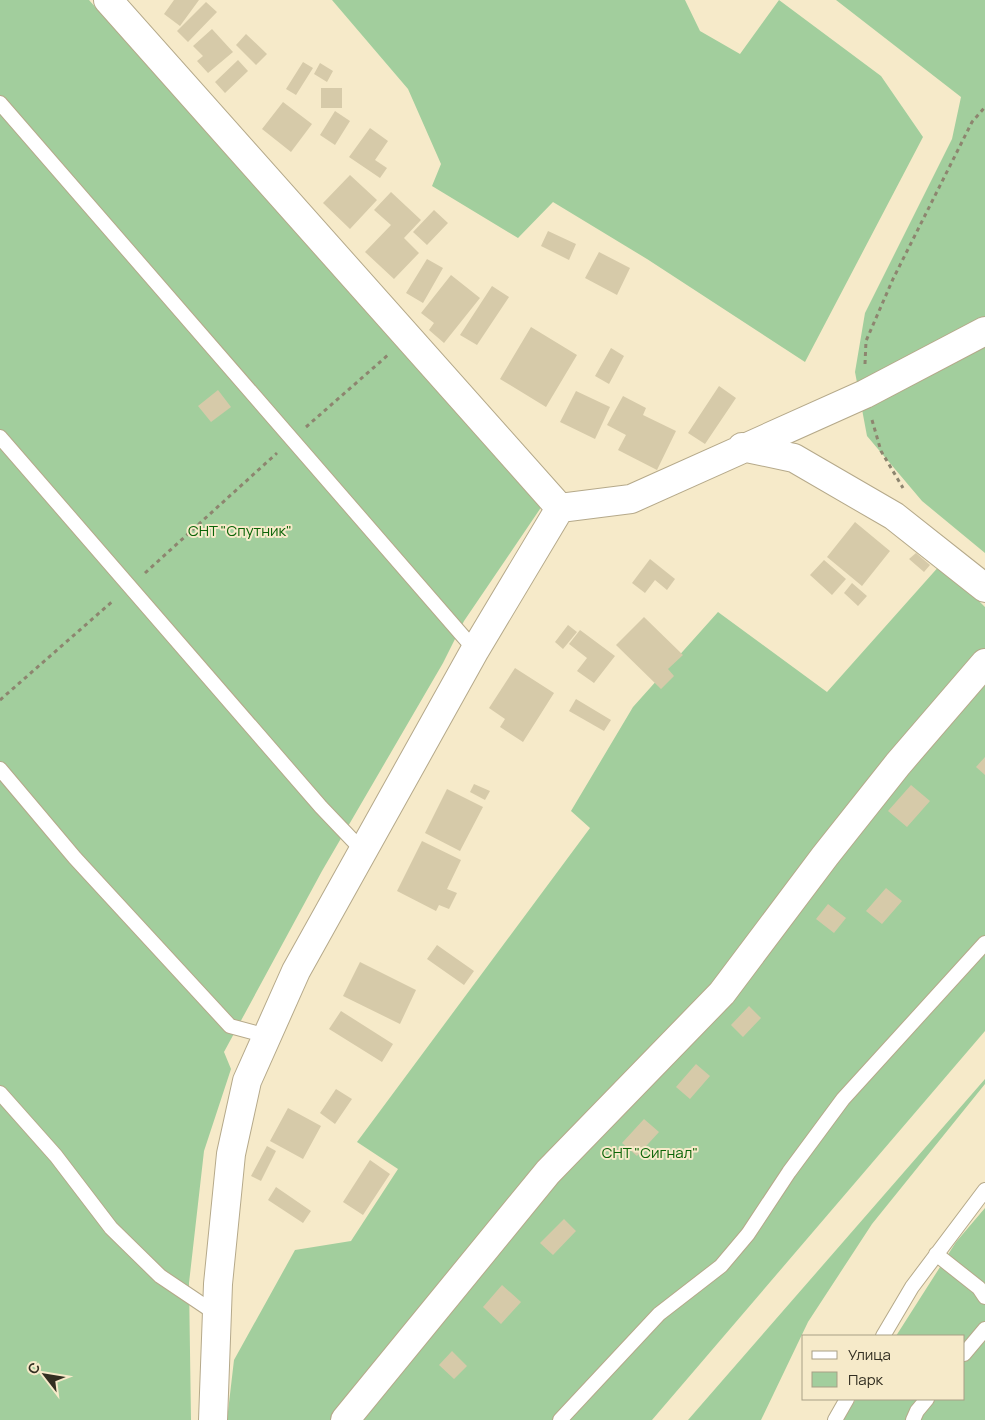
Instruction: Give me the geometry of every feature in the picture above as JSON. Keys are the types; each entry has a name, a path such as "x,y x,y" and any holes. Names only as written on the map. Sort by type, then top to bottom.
{"street":[{"path":"108,0 560,508"},
{"path":"560,508 631,499 742,447 865,394 985,331"},
{"path":"742,447 794,458 894,516 985,588"},
{"path":"213,1420 219,1315 218,1284 231,1154 247,1081 296,971 475,650 560,508"},
{"path":"345,1420 548,1172 722,993 831,848 898,764 985,663"}],"lane":[{"path":"0,103 475,650"},
{"path":"0,437 321,807 363,851"},
{"path":"0,769 75,858 230,1026 267,1036"},
{"path":"560,1420 659,1314 720,1266 748,1234 789,1172 843,1099 985,943"},
{"path":"0,1093 56,1156 111,1228 160,1276 219,1315"},
{"path":"884,1335 912,1287 985,1190"},
{"path":"936,1254 979,1288 985,1297"},
{"path":"965,1353 985,1328"},
{"path":"835,1420 846,1400"},
{"path":"913,1420 925,1400"}],"path":[{"path":"0,700 130,587 292,439 409,337"}],"green space":[{"name":"СНТ \"Спутник\"","path":"0,0 89,0 542,506 464,621 443,663 322,871 224,1052 231,1069 204,1151 189,1283 191,1420 0,1420"},
{"path":"332,0 685,0 700,31 740,54 779,0 881,76 923,137 805,362 647,259 553,202 518,238 432,186 441,164 408,89"},
{"path":"836,0 985,0 985,553 922,501 867,436 855,372 865,313 952,139 961,97"},
{"name":"СНТ \"Сигнал\"","path":"941,564 985,607 985,1031 652,1420 227,1420 234,1360 295,1250 351,1241 398,1169 357,1142 590,828 571,811 633,707 718,612 827,692"},
{"path":"985,1079 985,1084 872,1224 808,1322 761,1420 688,1420"},
{"path":"985,1208 985,1420 842,1420 855,1400 965,1400 965,1335 897,1335 956,1242"}],"building":[{"path":"174,0 199,0 180,26 164,14"},
{"path":"206,2 217,12 188,42 177,31"},
{"path":"212,29 233,52 208,73 197,61 203,56 193,46"},
{"path":"246,34 267,54 256,65 236,45"},
{"path":"238,60 248,71 225,93 215,82"},
{"path":"303,62 313,68 296,95 286,89"},
{"path":"320,63 333,71 327,82 314,74"},
{"path":"321,88 342,88 342,108 321,108"},
{"path":"283,102 312,124 291,152 262,129"},
{"path":"335,111 350,121 335,145 320,135"},
{"path":"370,128 388,141 375,160 387,168 380,178 349,157"},
{"path":"350,175 377,200 350,229 323,203"},
{"path":"391,192 421,220 404,238 419,253 394,279 365,252 391,225 374,210"},
{"path":"434,210 448,223 427,245 413,232"},
{"path":"548,231 576,244 569,260 541,246"},
{"path":"599,252 630,268 617,295 585,278"},
{"path":"427,259 443,268 423,303 406,293"},
{"path":"451,275 480,298 444,343 429,330 434,323 421,313"},
{"path":"492,286 509,297 477,345 460,335"},
{"path":"531,327 577,355 546,407 500,379"},
{"path":"611,348 624,356 609,384 595,376"},
{"path":"719,386 736,398 705,444 688,433"},
{"path":"218,390 231,407 211,422 198,406"},
{"path":"576,391 610,407 595,439 560,422"},
{"path":"623,396 646,408 643,415 676,431 657,470 618,450 626,435 607,425"},
{"path":"855,522 890,551 862,586 827,557"},
{"path":"916,553 930,565 924,572 909,559"},
{"path":"650,559 675,579 667,590 655,580 645,593 632,583"},
{"path":"824,560 846,579 832,595 810,575"},
{"path":"852,583 867,596 858,606 844,593"},
{"path":"644,617 683,655 668,669 674,676 661,689 616,645"},
{"path":"568,625 577,632 563,649 555,642"},
{"path":"580,630 615,656 594,683 577,671 587,658 569,644"},
{"path":"515,668 554,693 523,742 500,727 505,719 489,708"},
{"path":"576,699 611,720 604,731 569,711"},
{"path":"985,757 985,775 976,767"},
{"path":"474,784 490,791 485,800 470,792"},
{"path":"911,785 930,801 907,827 888,811"},
{"path":"447,789 483,807 460,851 425,833"},
{"path":"422,841 461,860 447,889 457,893 449,909 439,905 436,911 397,891"},
{"path":"886,888 902,901 882,924 866,911"},
{"path":"828,904 846,918 834,933 816,919"},
{"path":"437,945 474,971 464,985 427,959"},
{"path":"360,962 416,990 400,1024 343,996"},
{"path":"749,1006 761,1018 743,1037 731,1025"},
{"path":"341,1011 393,1044 382,1062 329,1029"},
{"path":"696,1064 710,1076 690,1099 676,1087"},
{"path":"336,1089 352,1099 335,1124 320,1113"},
{"path":"288,1108 321,1126 303,1159 270,1141"},
{"path":"644,1119 659,1132 637,1156 622,1143"},
{"path":"267,1146 276,1151 261,1181 251,1176"},
{"path":"370,1160 390,1174 363,1215 343,1202"},
{"path":"276,1187 311,1211 303,1223 268,1200"},
{"path":"564,1219 576,1231 553,1255 540,1243"},
{"path":"502,1285 521,1302 501,1324 483,1307"},
{"path":"452,1351 467,1366 454,1379 439,1365"}]}
